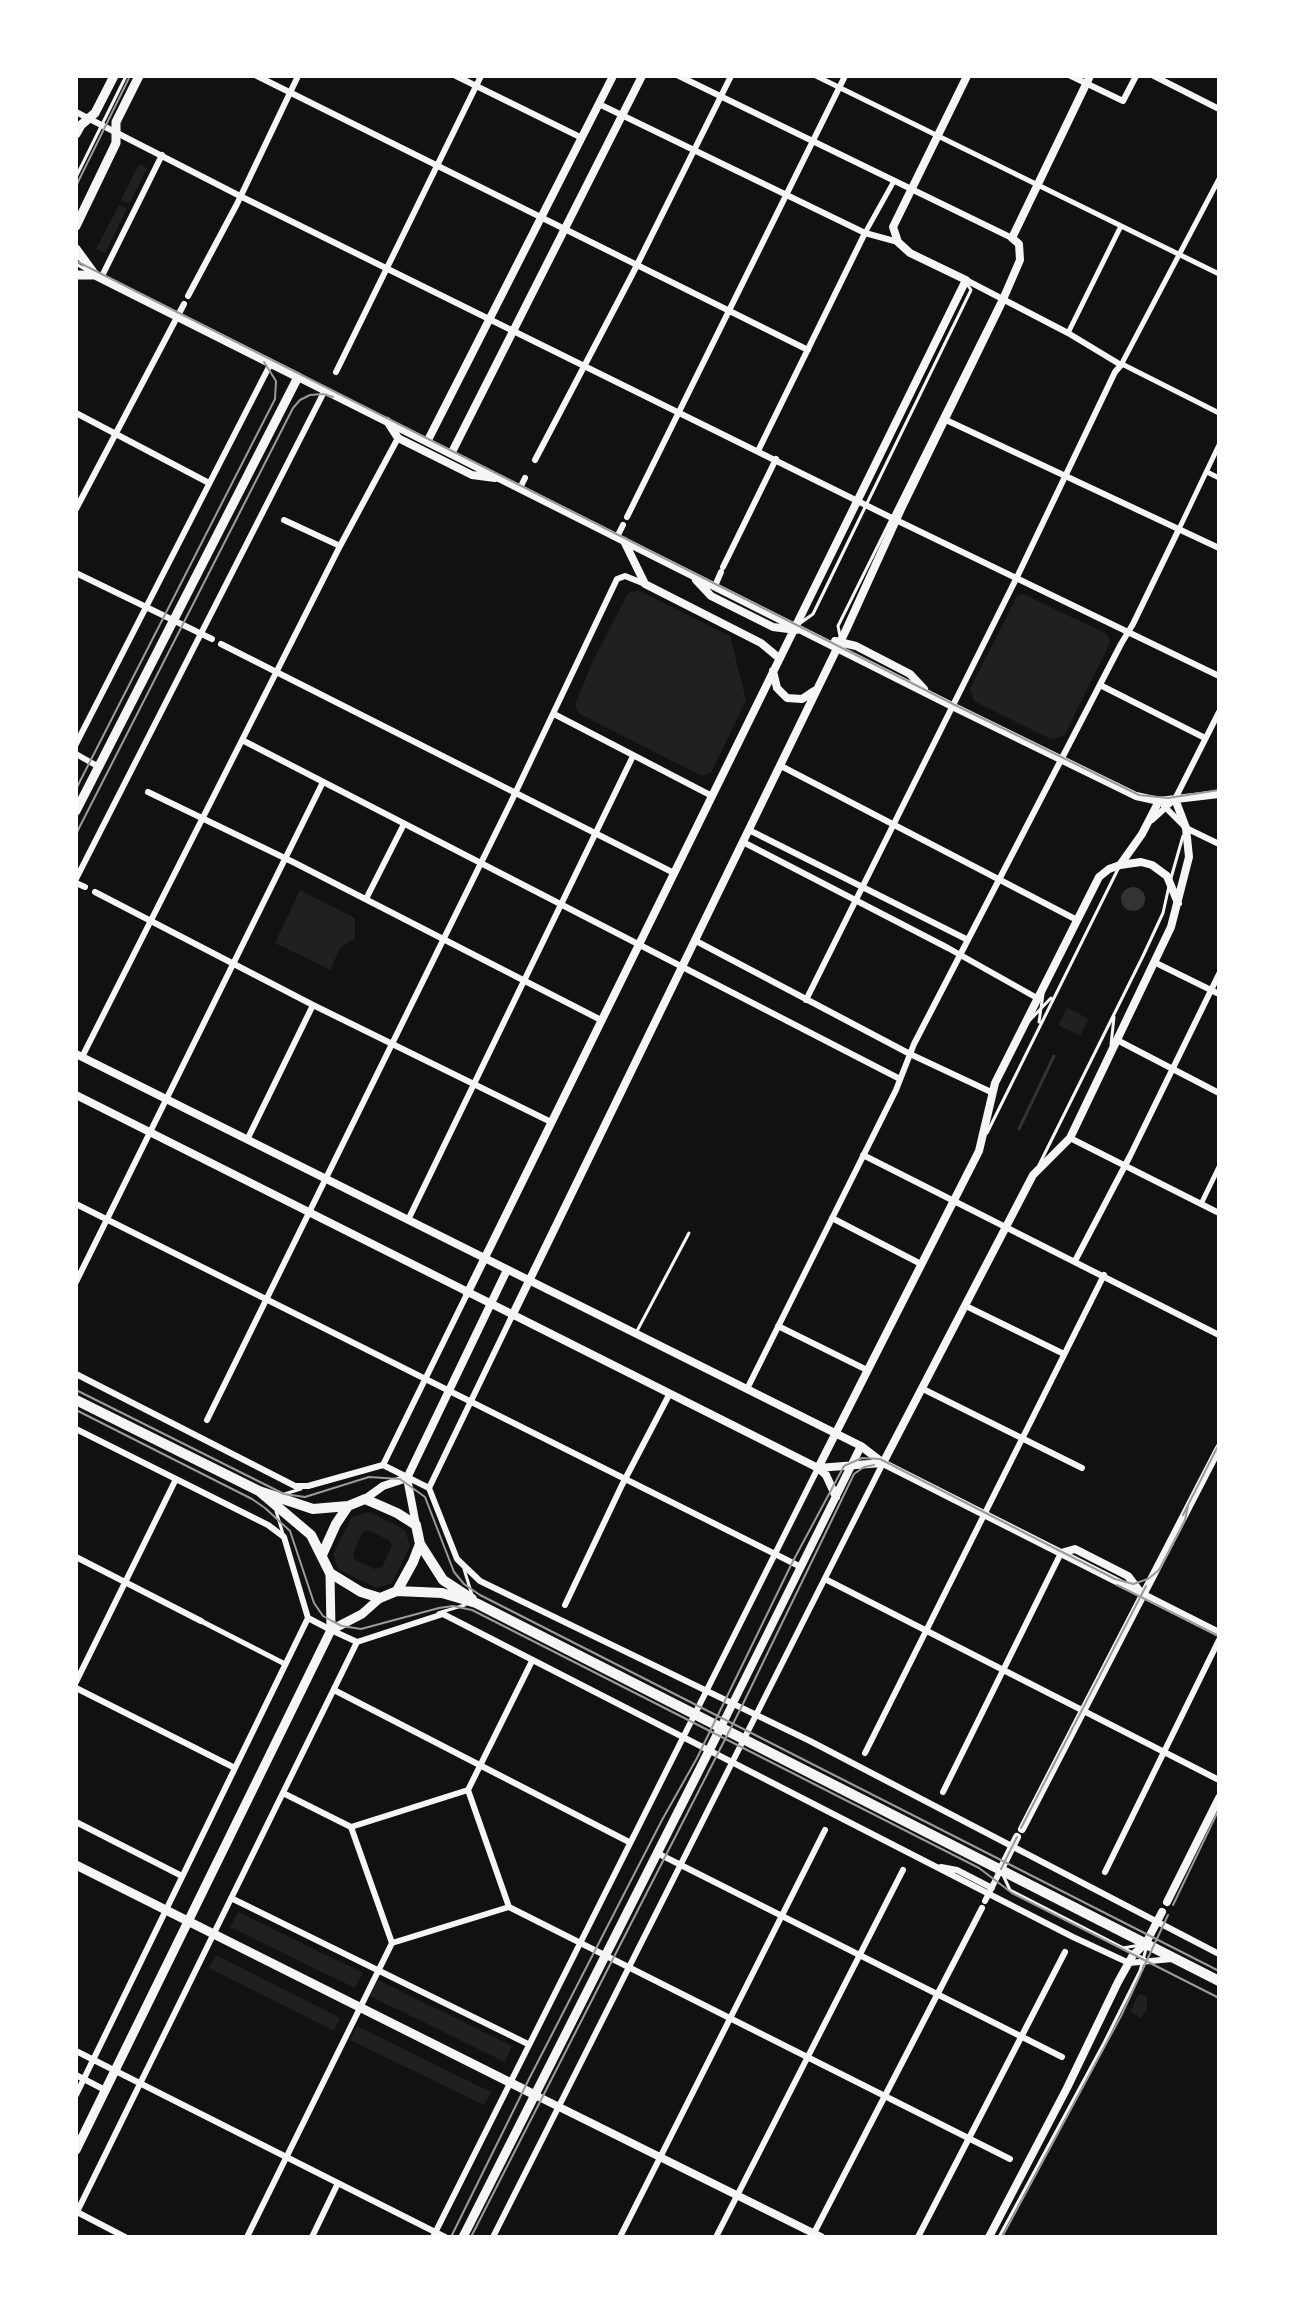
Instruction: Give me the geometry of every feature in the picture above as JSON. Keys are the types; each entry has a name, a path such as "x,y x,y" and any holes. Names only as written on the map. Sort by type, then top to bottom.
{"main road":[{"path":"76,134 98,109 114,76"},
{"path":"76,226 116,143 118,118 139,76"},
{"path":"76,249 98,276 298,377 76,811"},
{"path":"76,275 98,276"},
{"path":"76,1400 275,1500 302,1525 330,1573 331,1630 76,2150"},
{"path":"275,1500 313,1509 348,1506 365,1499 397,1513 416,1525 420,1544 443,1580 476,1603"},
{"path":"322,1555 348,1506"},
{"path":"397,1591 420,1544"},
{"path":"330,1573 361,1592 380,1598"},
{"path":"331,1630 362,1614 380,1598 397,1591 442,1593 476,1603 1219,1981"},
{"path":"463,2237 721,1727"},
{"path":"76,1865 533,2094"}],"street":[{"path":"257,76 808,350"},
{"path":"188,296 298,76"},
{"path":"456,76 582,138"},
{"path":"336,372 481,76"},
{"path":"427,442 613,76"},
{"path":"451,454 642,76"},
{"path":"429,1488 781,766 894,519 946,420 1020,260 1019,244 1012,238 679,76"},
{"path":"535,460 731,76"},
{"path":"816,76 1219,274"},
{"path":"627,517 845,76"},
{"path":"898,242 894,223 967,76"},
{"path":"1071,76 1088,80 1123,101 1136,76"},
{"path":"1154,76 1219,109"},
{"path":"1012,238 1088,80"},
{"path":"599,104 865,233 898,242 910,253 1219,413"},
{"path":"76,112 678,413 1219,676"},
{"path":"98,276 162,155"},
{"path":"806,1000 1016,579 1115,372 1122,365 1219,179"},
{"path":"758,451 865,233 894,181"},
{"path":"1068,333 1121,226"},
{"path":"383,1465 773,670 862,502 966,280"},
{"path":"76,509 184,304"},
{"path":"76,744 271,363"},
{"path":"298,377 795,628 839,644 930,695 1062,761 1144,799 1162,804 1186,828 1219,844"},
{"path":"85,887 76,881 325,390"},
{"path":"76,413 209,483"},
{"path":"946,420 1218,545"},
{"path":"386,421 398,438 472,475 502,479"},
{"path":"398,438 79,1056 836,1433 861,1446 883,1463 1219,1633"},
{"path":"747,1389 959,955 1062,761 1219,445"},
{"path":"715,586 776,459"},
{"path":"1207,472 1219,478"},
{"path":"520,488 525,478"},
{"path":"264,509 274,514"},
{"path":"284,520 340,546"},
{"path":"623,525 620,539 645,584"},
{"path":"76,573 212,639"},
{"path":"690,573 711,596 773,627 795,628"},
{"path":"207,1420 554,714 617,579 625,576 645,584 761,643 779,658"},
{"path":"221,644 674,873"},
{"path":"773,670 777,688 787,698 806,697 819,686"},
{"path":"1100,685 1205,738"},
{"path":"493,2237 883,1463 1033,1175 1070,1138 1171,927 1189,857 1186,828 1175,799 1219,712"},
{"path":"554,714 712,796"},
{"path":"242,740 900,1079"},
{"path":"76,754 99,767"},
{"path":"408,1221 633,756"},
{"path":"781,766 1077,920"},
{"path":"126,781 137,786"},
{"path":"76,1282 323,782"},
{"path":"148,792 286,858 601,1020"},
{"path":"1120,865 1162,804 1175,799 1219,794"},
{"path":"366,899 404,824"},
{"path":"749,830 968,940"},
{"path":"743,842 1037,998"},
{"path":"434,2234 979,1151 991,1092 1101,874 1120,865 1141,862 1152,865 1170,881 1178,903"},
{"path":"95,892 313,1005 551,1122"},
{"path":"696,941 910,1054 991,1092"},
{"path":"1154,962 1219,994"},
{"path":"1075,1261 1219,974"},
{"path":"247,1140 313,1005"},
{"path":"1117,1040 1219,1093"},
{"path":"76,1095 818,1468 826,1475 836,1497"},
{"path":"1070,1138 1219,1213"},
{"path":"863,1155 1219,1335"},
{"path":"1201,1204 1219,1167"},
{"path":"76,1204 801,1567"},
{"path":"832,1218 921,1264"},
{"path":"416,1525 407,1478 507,1270"},
{"path":"861,1760 1104,1275"},
{"path":"966,1306 1064,1354"},
{"path":"778,1326 867,1370"},
{"path":"76,1374 200,1433 295,1486 308,1486 383,1465 429,1488 457,1559 480,1581 560,1616 756,1716 861,1760 935,1807 1219,1954"},
{"path":"923,1389 1082,1468"},
{"path":"565,1605 669,1395"},
{"path":"76,1429 268,1525 284,1537 308,1618 77,2090"},
{"path":"721,1727 861,1446"},
{"path":"533,2094 816,2236 937,1994 1219,1448"},
{"path":"818,1468 883,1463"},
{"path":"365,1499 383,1486 407,1478"},
{"path":"176,1479 76,1685 235,1768"},
{"path":"935,1807 1061,1553"},
{"path":"76,1557 285,1664"},
{"path":"825,1579 1219,1780"},
{"path":"308,1618 357,1642 443,1614 909,1858 937,1868 987,1898 1071,1939 1129,1963 1175,1959"},
{"path":"1105,1872 1219,1640"},
{"path":"125,2237 76,2213 357,1642"},
{"path":"351,1827 468,1790 532,1661"},
{"path":"334,1690 629,1842"},
{"path":"468,1790 509,1907 1017,2163"},
{"path":"247,2237 392,1943 351,1827 283,1793"},
{"path":"1167,1902 1219,1798"},
{"path":"76,1822 182,1876"},
{"path":"620,2237 825,1830"},
{"path":"657,1853 1062,2057"},
{"path":"716,2237 903,1870"},
{"path":"1095,1891 1101,1881"},
{"path":"231,1898 528,2044"},
{"path":"392,1943 509,1907"},
{"path":"989,2237 1017,2163 1134,1954 1146,1943 1162,1912"},
{"path":"918,2237 1065,1952"},
{"path":"76,2051 445,2237"},
{"path":"76,2075 105,2090"},
{"path":"312,2237 338,2183"}],"lane":[{"path":"76,177 126,76"},
{"path":"76,264 98,276"},
{"path":"894,519 997,302 1003,301"},
{"path":"1033,1175 1163,913 1186,828"},
{"path":"979,1151 1120,865"},
{"path":"1039,1025 1045,982"},
{"path":"1022,1029 1054,995"},
{"path":"1111,1053 1115,1014"},
{"path":"636,1334 689,1233"},
{"path":"284,1537 275,1500 308,1486"},
{"path":"424,1620 453,1606 476,1603 464,1569"},
{"path":"1001,1869 1010,1890 1144,1960"},
{"path":"999,2237 1064,2120 1144,1960 1146,1943 1123,1948"}],"shaded area":[{"path":"139,164 147,168 129,204 121,200"},
{"path":"119,205 127,209 105,253 96,249"},
{"path":"638,590 730,636 746,700 711,773 702,776 578,713 575,705 593,661 628,593"},
{"path":"1023,594 1107,634 1110,643 1064,736 1051,739 974,701 970,689 1017,596"},
{"path":"1133,887 1141,891 1145,899 1141,907 1133,911 1125,907 1121,899 1125,891"},
{"path":"300,890 355,918 355,938 340,948 330,970 275,943"},
{"path":"1067,1008 1089,1019 1080,1036 1058,1025"},
{"path":"369,1512 405,1530 410,1546 392,1583 377,1588 338,1569 333,1554 352,1517","holes":["369,1530 390,1541 392,1546 382,1567 374,1569 354,1559 353,1554 362,1533"]},
{"path":"238,1912 363,1973 355,1988 230,1927"},
{"path":"216,1955 340,2018 334,2031 209,1968"},
{"path":"378,1980 512,2046 505,2062 370,1996"},
{"path":"1139,1994 1147,1996 1147,2009 1141,2018 1130,2012"},
{"path":"357,2026 491,2092 484,2105 350,2040"}],"waterway":[{"path":"1019,1129 1054,1056"}],"tram line":[{"path":"76,186 130,76"},
{"path":"76,261 1139,795 1168,798 1219,790"},
{"path":"76,789 275,399 276,381 264,362"},
{"path":"76,834 293,408 310,395 333,397"},
{"path":"76,1390 284,1494 305,1497 369,1477 400,1479 425,1497 454,1572 480,1595 1219,1971"},
{"path":"76,1410 265,1508 290,1531 314,1603 323,1616 332,1621 361,1629 439,1608 453,1606 472,1610 979,1868 1012,1893 1219,1998"},
{"path":"1183,1515 1219,1444"},
{"path":"451,2237 844,1466 862,1458 880,1459 1115,1579 1133,1584 1148,1579 1159,1570 1185,1520 1188,1506"},
{"path":"471,2237 741,1708 854,1474 874,1465"},
{"path":"1117,1585 1219,1636"},
{"path":"1021,1828 1146,1586"},
{"path":"1173,1905 1219,1809"},
{"path":"1001,1869 1017,1837"},
{"path":"1002,2237 1121,2016 1168,1915"}]}
